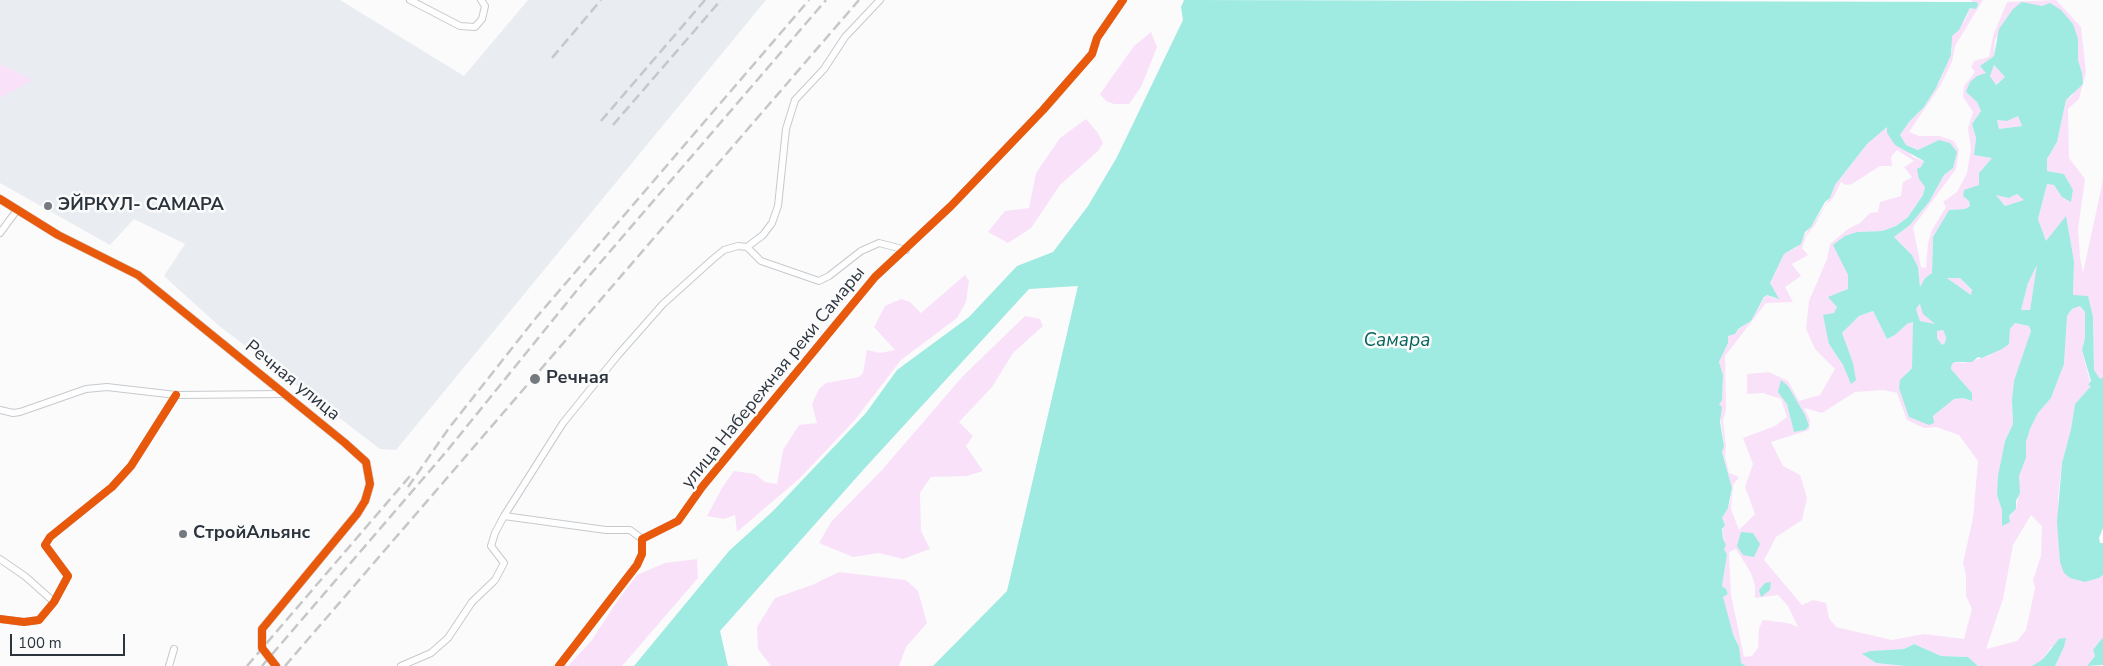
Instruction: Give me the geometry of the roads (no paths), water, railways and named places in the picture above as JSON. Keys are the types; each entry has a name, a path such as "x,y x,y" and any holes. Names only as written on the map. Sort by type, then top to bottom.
{"street":[{"path":"410,0 460,26 475,27 482,19 485,6 481,0"},
{"path":"747,247 763,235 772,223 775,214 786,129 795,100 824,69 845,37 880,0"},
{"name":"улица Набережная реки Самары","path":"642,539 678,521 702,487 875,277 906,250 1043,110 1092,54 1097,38 1123,0"},
{"name":"Речная улица","path":"0,199 85,250 138,275 366,462 370,484 365,501 357,514 262,629 260,643 276,666"},
{"path":"0,233 17,210"},
{"path":"401,666 431,653 448,638 472,602 496,580 504,563 491,546 504,516 563,423 663,304 724,250 738,246 747,247 761,261 819,281 829,276 861,251 879,242 906,250"},
{"path":"0,410 20,412 86,389 106,387 176,394 284,394"},
{"path":"0,619 24,622 39,620 54,602 68,576 45,546 50,536 112,487 125,473 158,425 176,394"},
{"path":"504,516 606,530 630,530 642,539 642,554 637,565 559,666"},
{"path":"0,558 26,577 54,602"},
{"path":"169,666 174,649"}],"water":[{"name":"Самара","path":"1184,0 1977,2 1976,9 1970,8 1959,30 1952,36 1951,55 1936,88 1924,107 1909,122 1900,135 1906,145 1918,150 1939,140 1950,143 1957,152 1953,168 1944,175 1929,202 1910,225 1894,237 1912,255 1918,267 1920,287 1925,278 1932,273 1933,237 1949,210 1965,209 1970,206 1969,201 1963,196 1964,190 1979,185 1979,173 1992,158 1974,155 1976,138 1972,124 1981,111 1977,102 1966,92 1970,82 1977,76 1986,73 1980,66 1994,56 1999,29 2013,9 2022,2 2042,6 2050,3 2061,10 2073,24 2078,39 2078,60 2083,84 2066,100 2057,142 2047,159 2047,171 2064,174 2073,190 2071,202 2062,197 2054,185 2047,184 2038,219 2046,241 2066,216 2074,261 2073,295 2088,296 2093,317 2094,370 2100,379 2103,377 2103,528 2099,538 2100,543 2103,543 2103,575 2085,582 2070,578 2064,573 2060,562 2057,522 2062,463 2075,404 2091,386 2088,385 2091,381 2082,350 2085,338 2085,312 2080,306 2072,309 2067,316 2064,364 2051,398 2038,413 2030,429 2026,442 2026,458 2019,476 2020,493 2016,501 2016,509 2009,516 2010,522 2002,526 2002,510 1997,495 1998,476 2005,441 2013,424 2012,400 2014,381 2031,331 2029,326 2015,323 2010,329 2009,344 2002,349 1982,358 1978,357 1972,362 1955,362 1952,364 1951,369 1972,393 1972,401 1963,398 1954,399 1933,416 1934,423 1929,425 1909,417 1899,388 1900,380 1912,368 1913,322 1907,324 1895,335 1887,339 1873,311 1859,316 1842,333 1853,363 1856,380 1851,384 1843,365 1829,344 1823,315 1834,313 1837,307 1828,297 1848,289 1848,275 1833,245 1845,236 1857,232 1882,231 1896,226 1908,217 1923,195 1925,187 1919,179 1917,169 1921,167 1924,161 1895,145 1887,133 1887,127 1867,144 1835,185 1830,198 1825,202 1811,227 1805,232 1801,244 1784,254 1770,283 1779,299 1767,295 1764,297 1751,321 1738,329 1735,334 1728,336 1728,343 1719,362 1723,375 1722,400 1719,405 1722,407 1720,422 1724,446 1722,452 1732,488 1728,508 1722,518 1725,525 1722,529 1726,545 1724,549 1727,555 1722,586 1728,594 1723,597 1733,634 1739,647 1741,663 1746,666 933,666 1007,591 1078,286 1029,289 864,469 720,631 728,666 634,666 729,551 774,510 866,413 897,370 969,317 1017,266 1053,252 1088,206 1117,157 1183,20 1181,7","holes":["1994,65 2005,77 1996,85 1990,76","2018,116 2022,126 1999,129 1997,120 2007,121","2017,194 2024,200 2005,206 1996,195 2009,198","2037,265 2030,310 2021,310 2028,283","1947,278 1960,278 1972,290 1971,295","1920,304 1923,314 1935,324 1920,321 1916,309","1943,330 1946,337 1945,343 1942,345 1937,338 1937,331"]},
{"path":"1781,380 1788,386 1805,415 1809,426 1805,430 1794,432 1787,404 1778,392"},
{"path":"1741,532 1753,533 1760,544 1754,557 1743,555 1737,546"},
{"path":"1771,582 1770,590 1761,597 1759,590 1765,583"},
{"path":"2103,637 2103,665 2087,666 2095,656 2093,650"},
{"path":"2066,638 2055,666 2032,666 2043,659 2059,639"},
{"path":"1914,644 1941,656 1968,657 1978,666 1905,666 1876,663 1862,654 1870,651 1904,649"}],"railway":[{"path":"552,58 601,0"},
{"path":"601,121 705,0"},
{"path":"613,125 721,0"},
{"path":"408,487 449,428 535,319 809,0"},
{"path":"262,666 446,452 582,284 826,0"},
{"path":"285,666 859,0"},
{"path":"247,666 410,476"}],"place":[{"name":"ЭЙРКУЛ- САМАРА","path":"48,206"},
{"name":"Речная","path":"535,379"},
{"name":"СтройАльянс","path":"183,534"}]}
